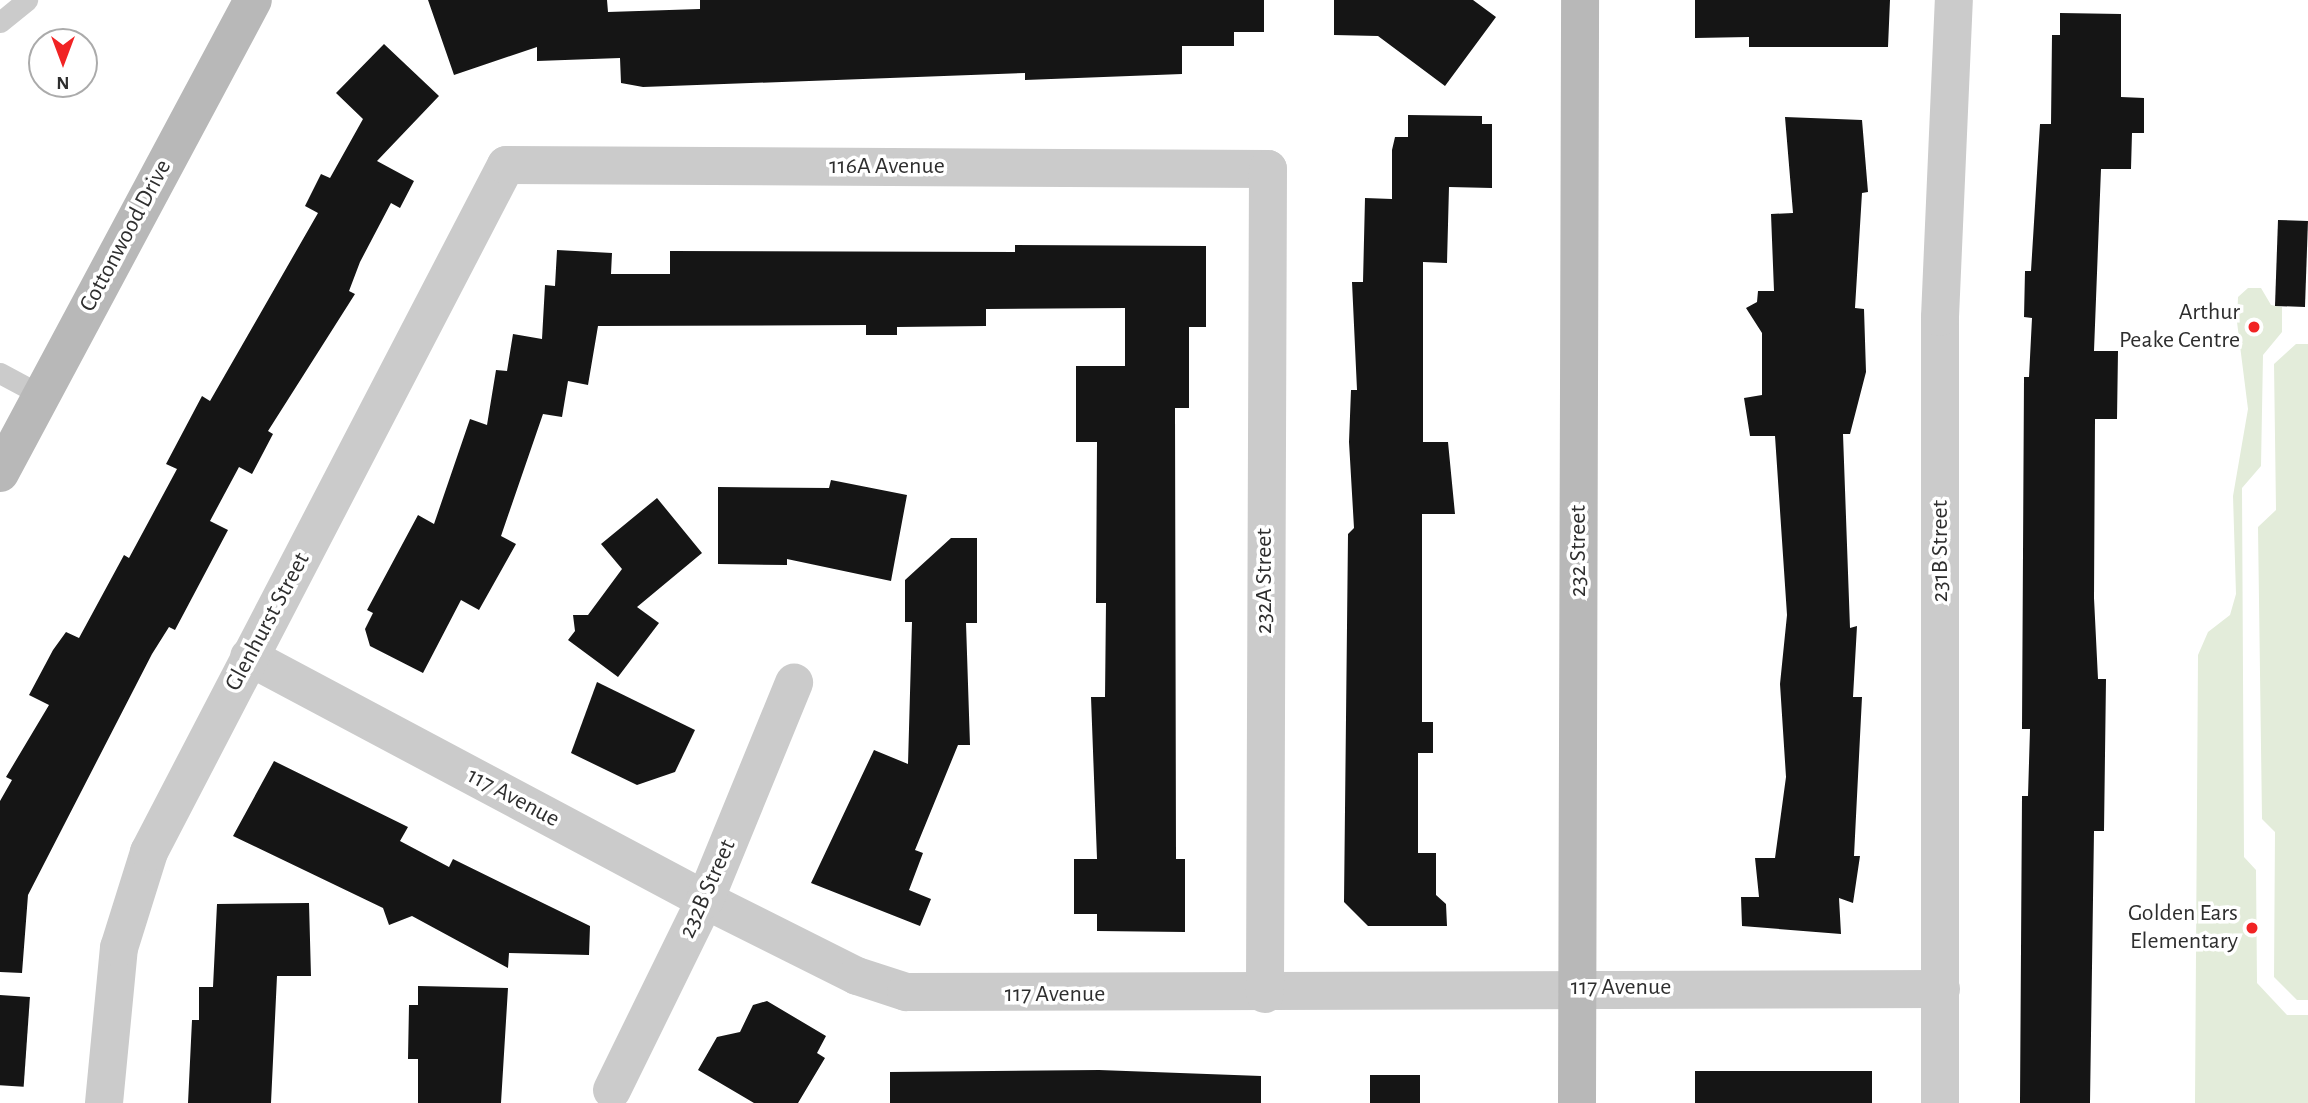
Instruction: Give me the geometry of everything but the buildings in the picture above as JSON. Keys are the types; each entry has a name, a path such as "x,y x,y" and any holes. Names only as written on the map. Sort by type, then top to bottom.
{"main road":[{"name":"Cottonwood Drive","path":"0,473 253,0"},
{"name":"232 Street","path":"1577,1103 1580,0"}],"street":[{"name":"231B Street","path":"1940,1103 1940,317 1954,0"},
{"name":"116A Avenue","path":"506,165 1268,169"},
{"name":"Glenhurst Street","path":"104,1103 119,948 139,878 249,657 506,165"},
{"name":"232A Street","path":"1265,994 1268,169"},
{"name":"117 Avenue","path":"249,657 705,900 879,986 906,992 1265,994 1577,988 1941,989"},
{"name":"232B Street","path":"612,1090 705,900 794,683"}],"lane":[{"path":"0,22 27,0"},
{"path":"0,373 41,394"}],"green space":[{"path":"2248,288 2261,288 2271,305 2282,307 2282,332 2263,355 2261,466 2242,488 2244,857 2256,870 2257,983 2287,1015 2308,1015 2308,1103 2195,1103 2198,655 2208,632 2230,615 2236,594 2233,496 2248,409 2237,322 2238,297"},
{"path":"2296,344 2308,344 2308,1000 2297,1000 2274,977 2275,832 2262,819 2258,527 2276,510 2274,364"}],"place":[{"name":"Arthur Peake Centre","path":"2254,327"},
{"name":"Golden Ears Elementary","path":"2252,928"}]}
